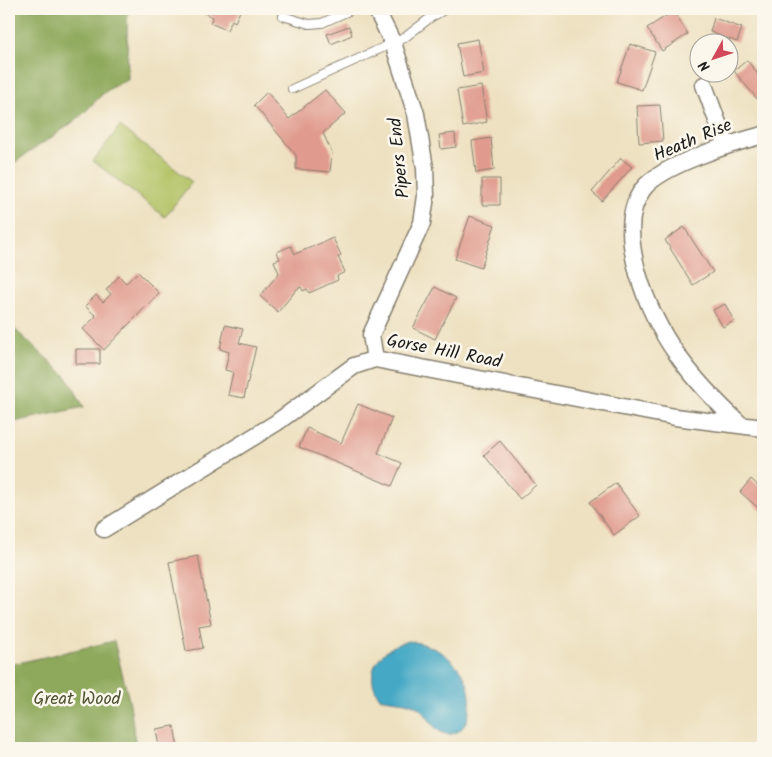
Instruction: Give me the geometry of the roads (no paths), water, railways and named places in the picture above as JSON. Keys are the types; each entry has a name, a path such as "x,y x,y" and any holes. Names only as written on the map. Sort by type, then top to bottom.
{"street":[{"name":"Pipers End","path":"375,359 371,335 422,223 426,196 425,168 416,114 393,43 376,9"},
{"path":"704,84 726,145"},
{"name":"Heath Rise","path":"740,424 715,400 674,351 645,293 635,262 630,223 643,189 666,172 726,145 763,135"},
{"name":"Gorse Hill Road","path":"104,529 276,423 354,366 375,359 675,417 763,428"}],"lane":[{"path":"283,16 309,24 322,23 354,9"},
{"path":"292,89 393,43 446,9"}],"water":[{"path":"408,641 436,649 457,667 465,678 469,691 470,705 466,723 456,732 445,734 441,732 433,725 424,712 411,704 380,698 375,688 373,670 382,655 398,644"}],"park label":[{"name":"Great Wood","path":"77,699"}]}
